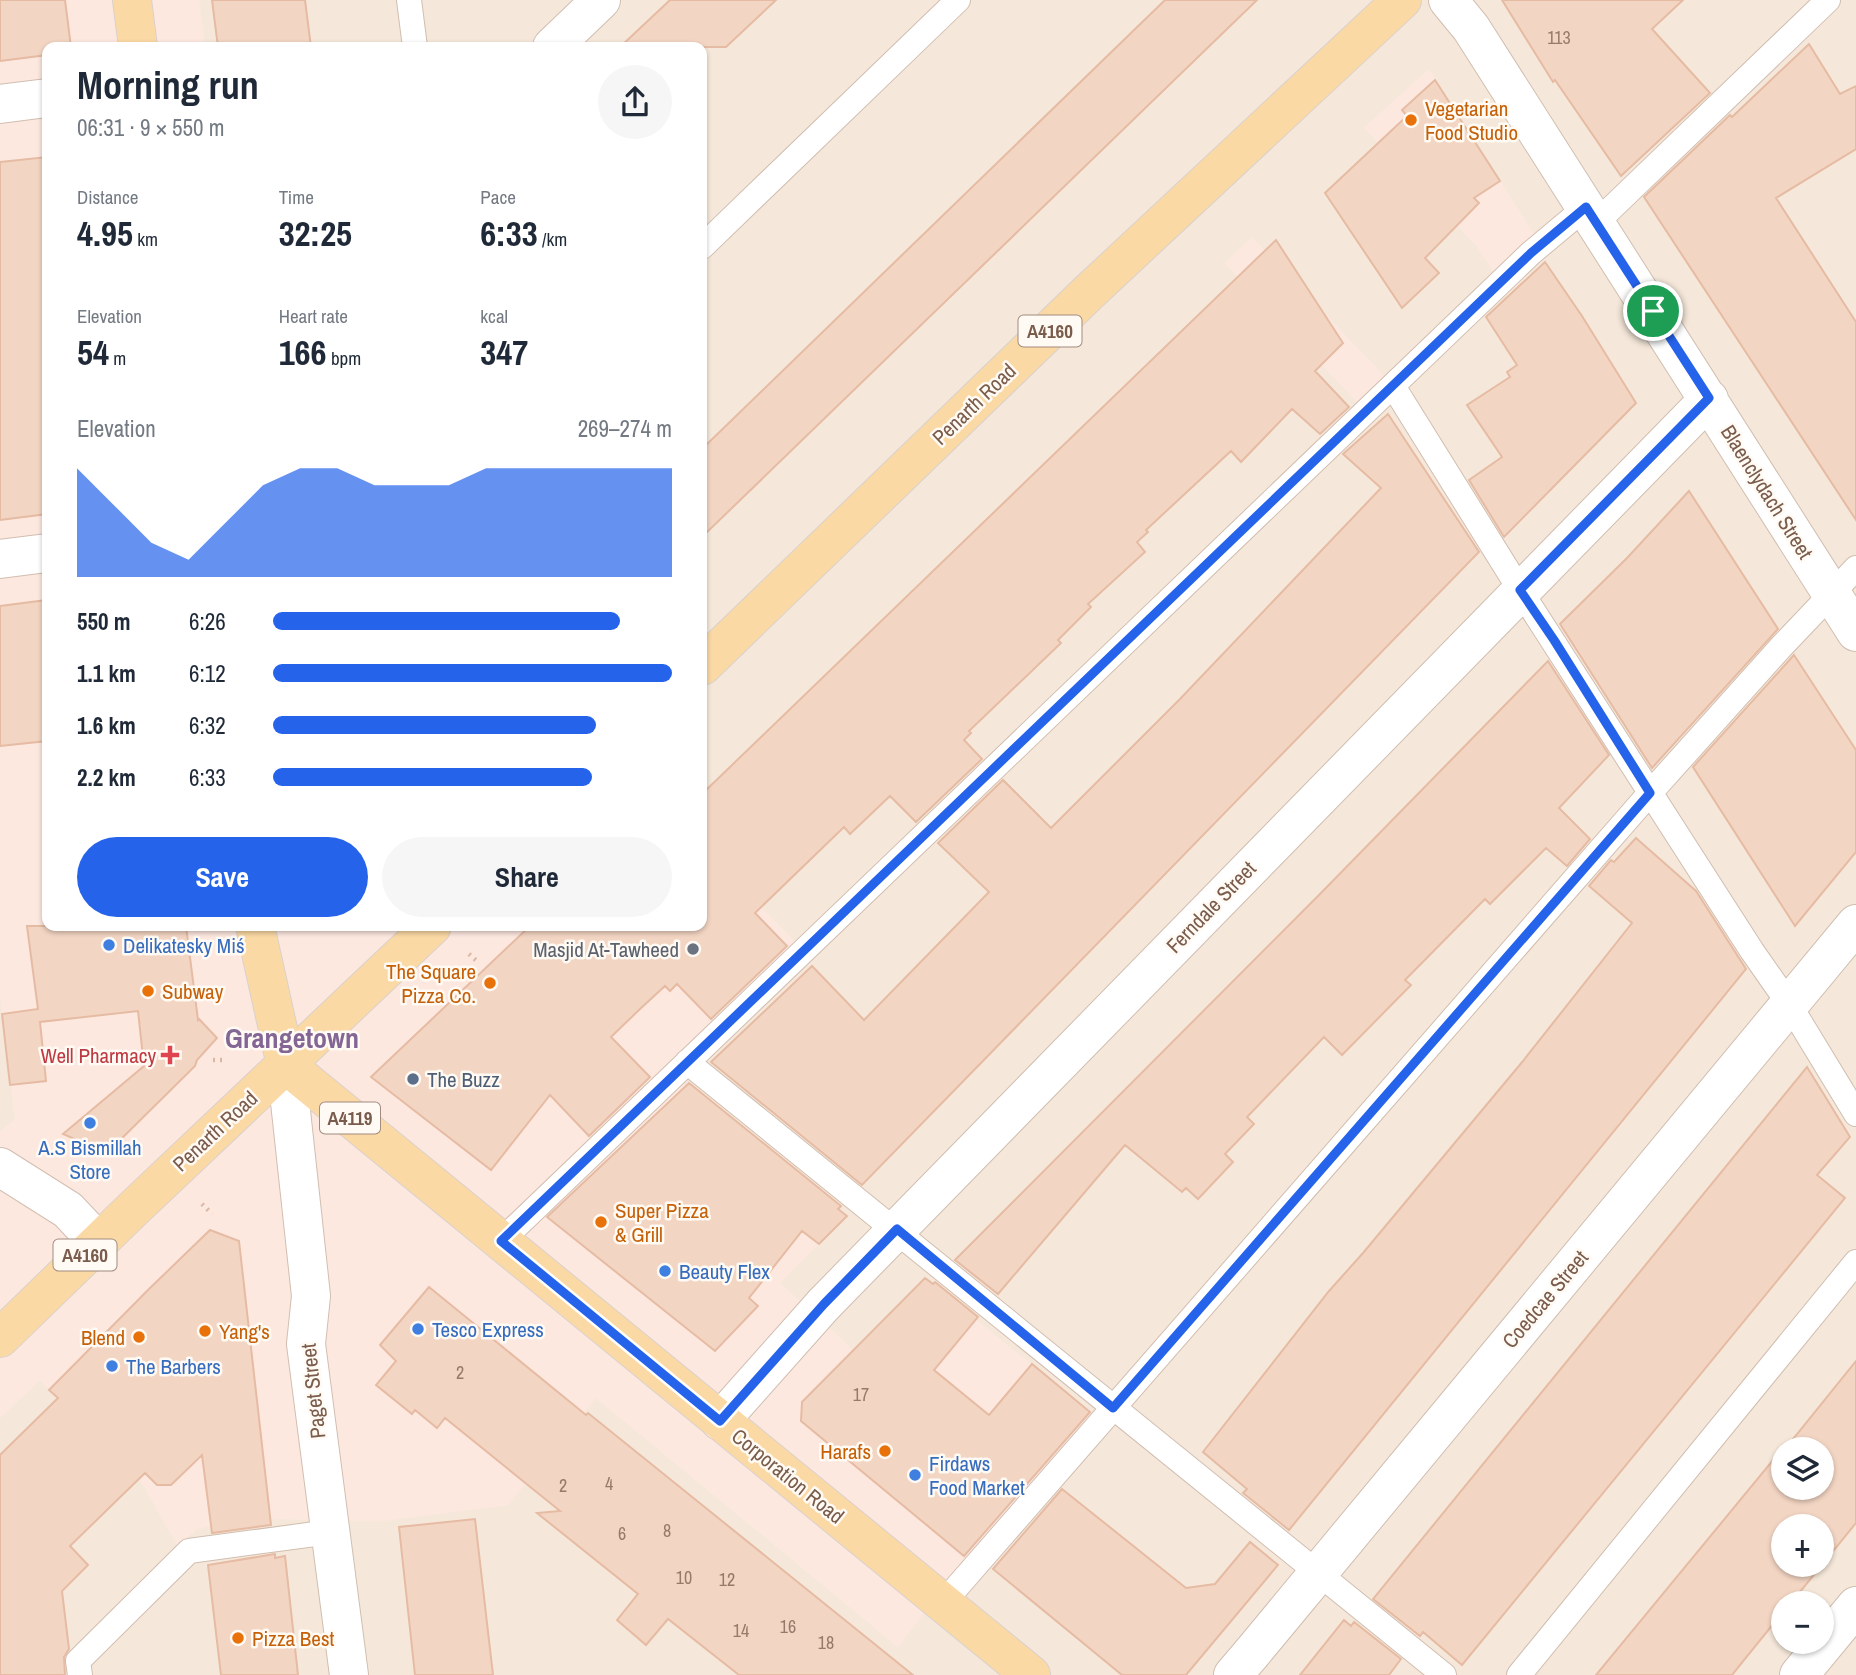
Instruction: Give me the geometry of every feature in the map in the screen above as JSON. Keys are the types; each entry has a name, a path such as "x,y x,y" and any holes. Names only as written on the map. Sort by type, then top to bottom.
{"main road":[{"path":"132,0 137,42"},
{"name":"Penarth Road","path":"707,661 1088,293 1402,0"},
{"path":"256,931 286,1065"},
{"name":"Penarth Road","path":"0,1339 98,1242 427,931"},
{"name":"Corporation Road","path":"286,1065 1031,1675"}],"street":[{"path":"556,42 601,0"},
{"name":"Blaenclydach Street","path":"1448,0 1471,28 1709,398 1844,581 1856,632"},
{"path":"0,104 42,99"},
{"name":"Ferndale Street","path":"720,1421 824,1304 1709,398"},
{"path":"0,559 42,554"},
{"name":"Coedcae Street","path":"1242,1664 1856,924"},
{"name":"Paget Street","path":"286,1065 311,1296 306,1344 349,1675"},
{"path":"0,1167 68,1210 98,1242"},
{"path":"1799,1675 1856,1606"}],"lane":[{"path":"409,0 414,42"},
{"path":"707,242 958,0"},
{"path":"501,1241 1531,253 1591,215 1828,0"},
{"path":"1393,386 1650,793 1789,1004 1856,1114"},
{"path":"943,1603 1650,793 1781,646 1844,581"},
{"path":"687,1062 897,1229 1113,1408 1444,1675"},
{"path":"1519,1675 1856,1262"},
{"path":"80,1675 78,1661 189,1551 330,1532"}],"path":[{"path":"469,954 478,962"},
{"path":"213,1060 223,1060"},
{"path":"201,1203 212,1214"}],"shaded area":[{"path":"0,0 1856,0 1856,1675 0,1675"},
{"path":"0,0 199,0 204,42 42,42 42,931 707,931 707,851 795,942 667,1068 707,1104 847,1216 780,1283 853,1350 925,1278 1092,1414 963,1561 898,1647 596,1398 508,1505 383,1521 271,1519 211,1526 197,1529 178,1546 143,1485 40,1380 0,1418 0,1132 15,1119 0,996"},
{"path":"1429,69 1535,236 1495,274 1475,244 1364,128"},
{"path":"1252,237 1386,378 1359,404 1225,263"}],"building":[{"path":"0,0 65,0 70,42 42,42 42,56 0,61"},
{"path":"212,0 305,0 310,42 217,42"},
{"path":"670,0 776,0 726,47 707,47 707,42 625,42"},
{"path":"1165,0 1257,0 707,532 707,444"},
{"path":"1502,0 1683,0 1652,29 1710,93 1621,176 1555,80 1553,82"},
{"path":"1809,44 1840,94 1856,86 1856,149 1776,198 1856,322 1856,520 1644,197"},
{"path":"1435,80 1500,181 1474,198 1479,203 1425,258 1439,273 1402,308 1325,193 1407,116 1402,110"},
{"path":"42,158 42,515 0,520 0,162"},
{"path":"1276,240 1343,343 1315,371 1349,407 1320,434 1292,409 1241,462 1231,451 1146,530 1148,532 1137,542 1145,552 1088,604 1091,607 1058,640 1061,643 969,731 971,733 964,740 982,759 916,822 890,796 850,834 844,827 755,913 787,946 711,1019 677,984 670,991 665,986 640,1009 611,1037 650,1077 589,1136 550,1095 491,1170 371,1077 525,931 707,931 707,789"},
{"path":"1545,262 1636,403 1504,537 1469,480 1502,457 1467,405 1510,377 1507,372 1517,365 1486,317"},
{"path":"1388,414 1479,552 862,1185 711,1062 812,966 864,1020 989,892 938,843 1003,780 1051,828 1180,699 1381,488 1343,454"},
{"path":"1689,491 1778,629 1652,768 1560,624 1627,558"},
{"path":"42,601 42,742 0,746 0,606"},
{"path":"1794,655 1856,750 1856,852 1795,926 1693,767"},
{"path":"1548,661 1609,755 1559,808 1590,839 1567,866 1546,848 1490,904 1485,899 1405,980 1411,985 1342,1055 1324,1037 1247,1117 1254,1124 1225,1154 1233,1162 1198,1199 1186,1188 1182,1192 1125,1145 998,1294 955,1260 1318,896"},
{"path":"1636,838 1696,891 1746,969 1289,1530 1243,1493 1247,1489 1203,1452 1329,1291 1523,1061 1632,923 1589,886 1611,860 1614,862"},
{"path":"27,926 42,926 42,931 187,931 198,1020 217,1038 197,1060 195,1066 107,1153 63,1134 144,1066 138,1011 40,1022 46,1081 10,1085 2,1014 38,1009"},
{"path":"1807,1067 1850,1137 1817,1175 1845,1198 1462,1665 1423,1632 1420,1636 1373,1599"},
{"path":"689,1083 841,1206 838,1209 847,1216 819,1244 802,1231 749,1298 758,1306 715,1351 547,1217"},
{"path":"210,1230 239,1241 271,1525 212,1533 202,1455 171,1485 157,1485 145,1473 70,1546 88,1565 62,1591 69,1649 64,1657 65,1675 0,1675 0,1455 58,1398 49,1390"},
{"path":"925,1278 933,1284 935,1282 978,1317 934,1370 989,1415 1032,1364 1090,1412 964,1556 801,1421 802,1402"},
{"path":"429,1287 913,1675 739,1675 668,1619 646,1645 617,1620 638,1594 537,1513 560,1511 445,1418 437,1428 415,1410 412,1414 376,1385 396,1361 380,1345"},
{"path":"1856,1361 1856,1523 1834,1550 1834,1514 1771,1514 1771,1577 1812,1577 1801,1591 1771,1591 1771,1627 1732,1675 1596,1675 1771,1463 1771,1500 1834,1500 1834,1437 1795,1437"},
{"path":"1062,1489 1186,1588 1215,1584 1250,1542 1278,1565 1186,1675 1122,1675 993,1569"},
{"path":"475,1519 493,1675 415,1675 399,1527"},
{"path":"275,1554 275,1558 285,1556 298,1675 221,1675 208,1565"},
{"path":"1344,1620 1351,1626 1354,1622 1401,1659 1389,1675 1300,1675"}],"place":[{"name":"Vegetarian Food Studio","path":"1411,120"},
{"name":"Delikatesky Miś","path":"109,945"},
{"name":"Masjid At-Tawheed","path":"693,949"},
{"name":"The Square Pizza Co.","path":"490,983"},
{"name":"Subway","path":"148,991"},
{"name":"Well Pharmacy","path":"170,1055"},
{"name":"The Buzz","path":"413,1079"},
{"name":"A.S Bismillah Store","path":"90,1123"},
{"name":"Super Pizza & Grill","path":"601,1222"},
{"name":"Beauty Flex","path":"665,1271"},
{"name":"Tesco Express","path":"418,1329"},
{"name":"Yang's","path":"205,1331"},
{"name":"Blend","path":"139,1337"},
{"name":"The Barbers","path":"112,1366"},
{"name":"Harafs","path":"885,1451"},
{"name":"Firdaws Food Market","path":"915,1475"},
{"name":"Pizza Best","path":"238,1638"}],"district":[{"name":"Grangetown","path":"292,1038"}],"route":[{"path":"1586,207 1653,311 1709,398 1520,590 1650,793 1113,1408 897,1229 824,1304 720,1421 501,1241 1531,253 1586,207"}]}
